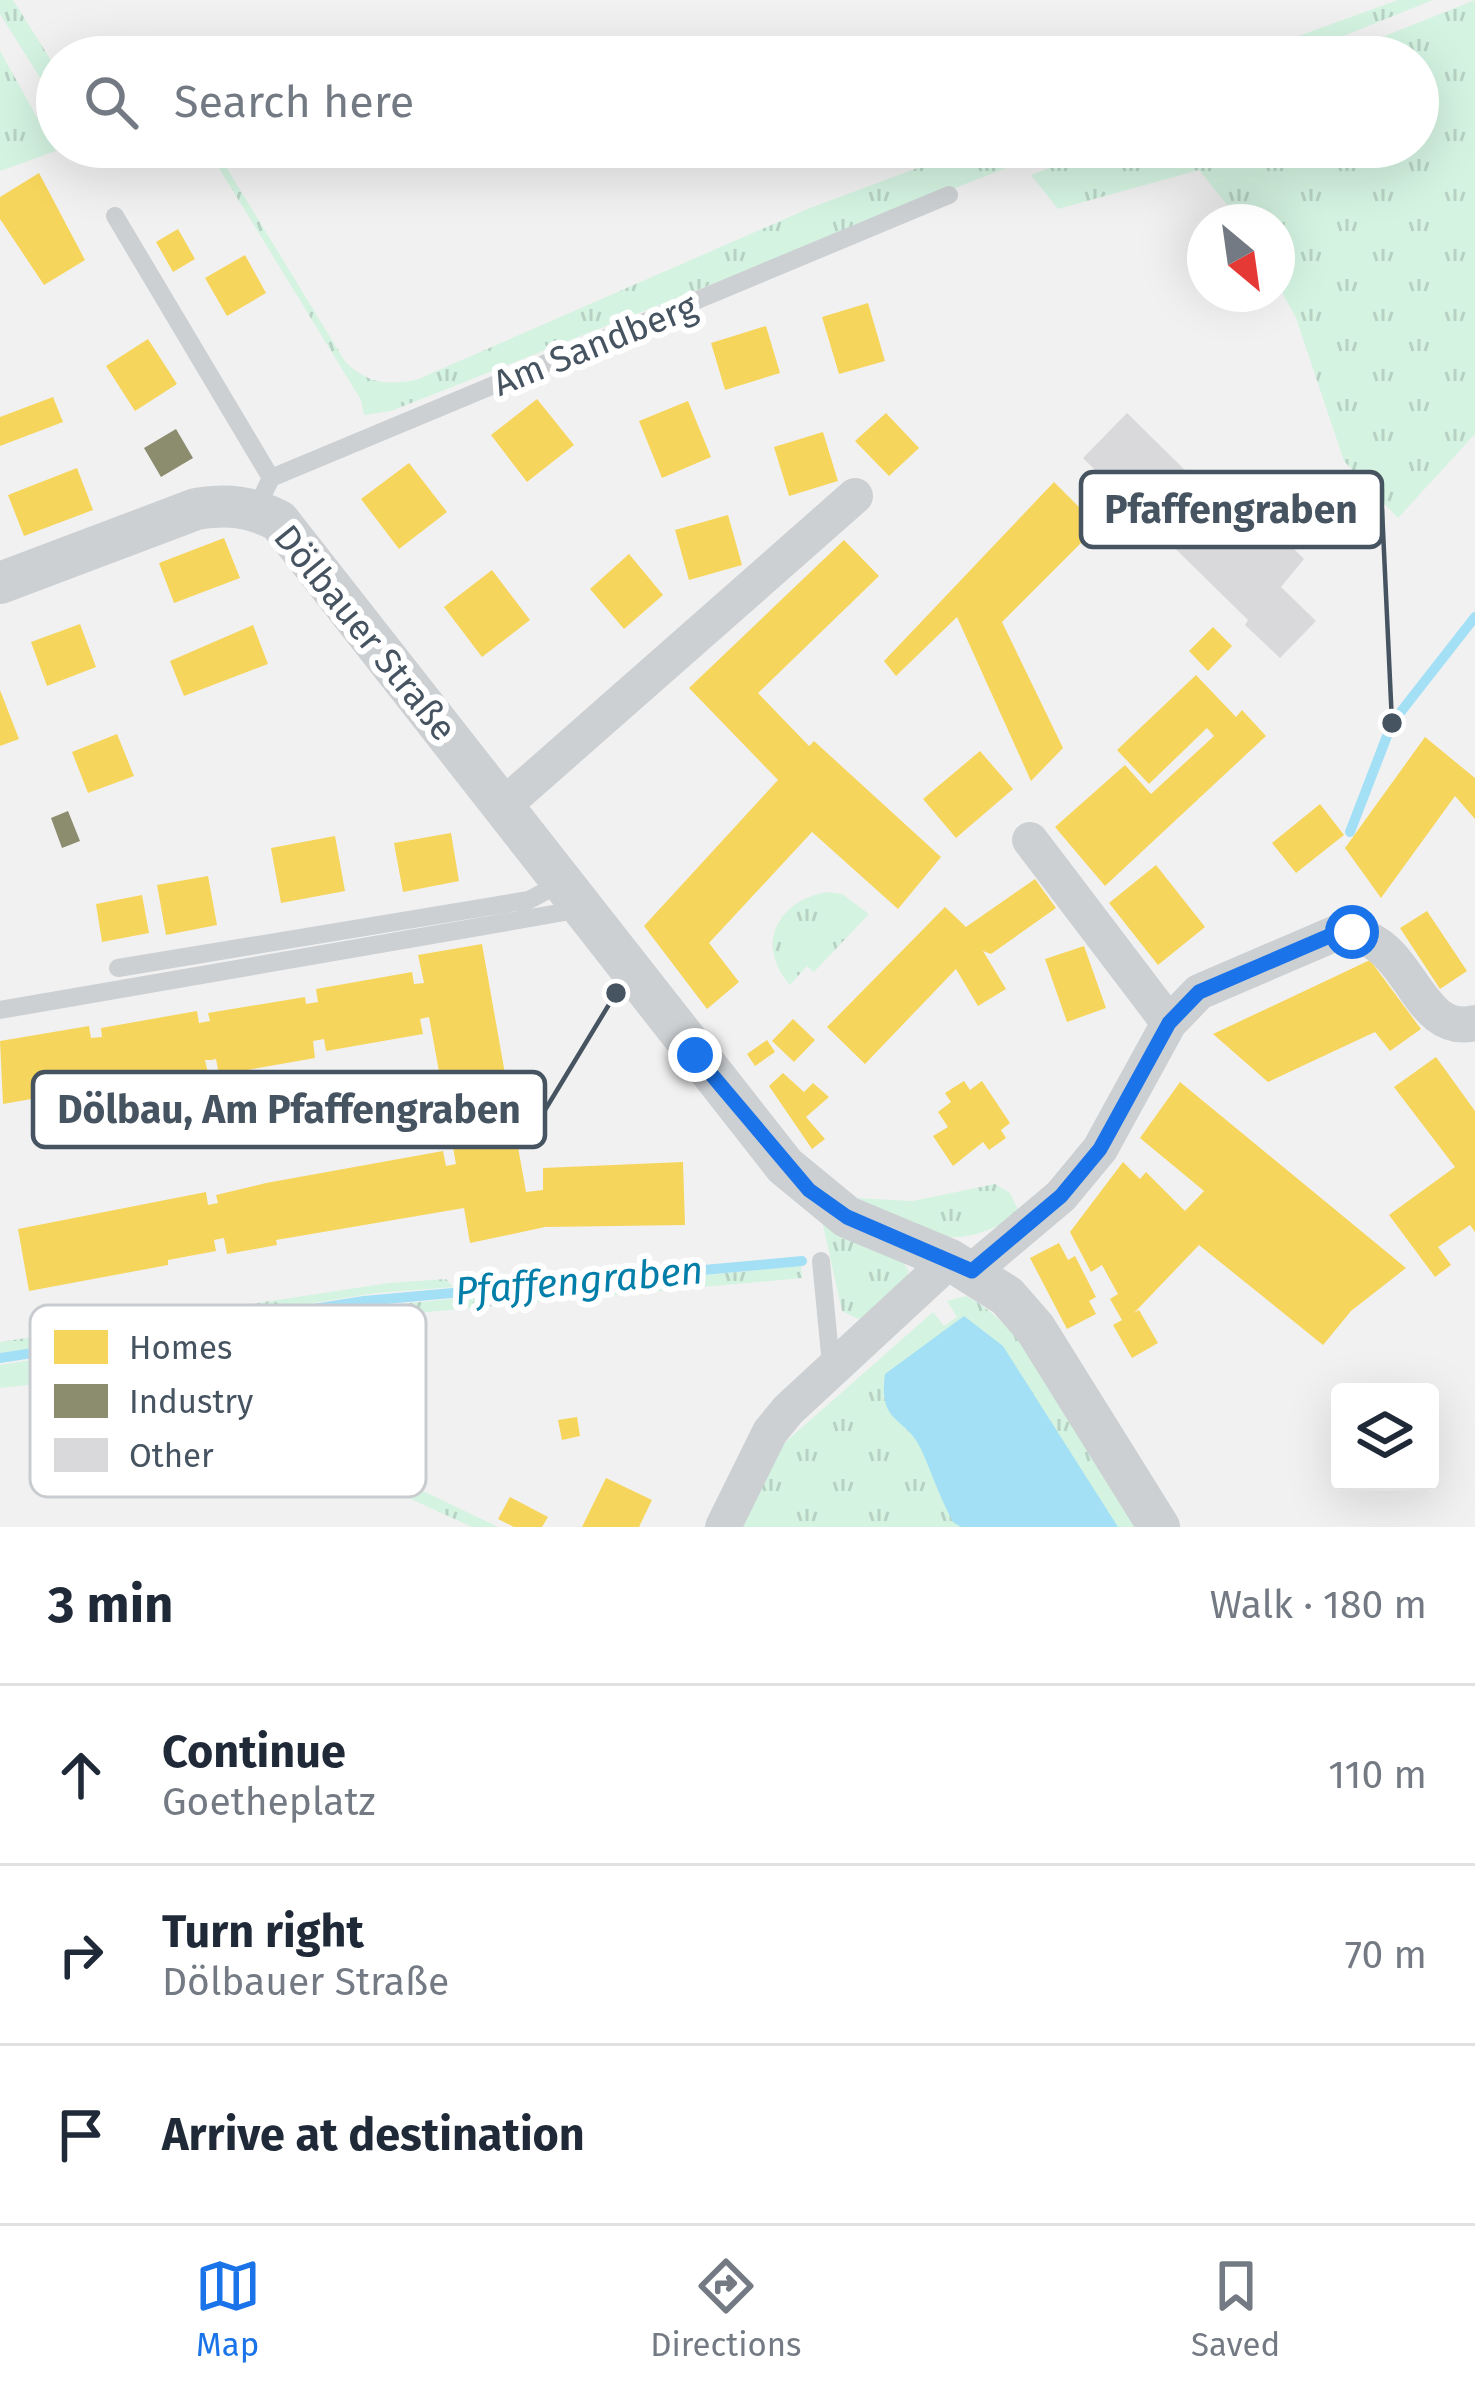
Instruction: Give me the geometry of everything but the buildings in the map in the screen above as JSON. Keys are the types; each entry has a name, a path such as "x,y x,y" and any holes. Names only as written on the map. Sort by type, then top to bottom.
{"street":[{"name":"Dölbauer Straße","path":"0,584 196,509 264,494 571,896 809,1190 847,1217 961,1266 1007,1296 1035,1328 1159,1527"},
{"path":"503,806 856,496"},
{"path":"1030,840 1169,1023"},
{"path":"723,1527 770,1432 831,1365 1061,1196 1100,1149 1169,1023 1199,992 1334,934 1352,932 1385,947 1433,1012 1450,1023 1475,1023"}],"lane":[{"name":"Am Sandberg","path":"264,494 949,195"},
{"path":"115,216 264,494"},
{"path":"118,968 529,899 571,896"},
{"path":"0,1010 571,896"},
{"path":"821,1261 831,1365"}],"green space":[{"path":"0,0 13,0 36,37 36,71 0,14"},
{"path":"1398,0 1433,0 1343,36 1298,36"},
{"path":"1475,0 1475,434 1398,518 1344,461 1293,312 1295,204 1226,204 1199,170 1058,209 1031,175 1049,168 1439,168 1439,36 1385,36"},
{"path":"0,51 36,115 36,158 0,171"},
{"path":"219,168 227,168 346,363 371,379 396,382 416,380 810,208 918,168 1006,168 391,411 364,415 361,400"},
{"path":"827,892 842,894 869,914 814,972 807,966 790,985 774,955 777,926 795,904"},
{"path":"995,1184 1010,1193 1020,1214 996,1227 956,1237 919,1230 857,1198 913,1201"},
{"path":"821,1216 901,1260 909,1271 889,1300 858,1319 842,1311"},
{"path":"801,1266 802,1278 426,1312 426,1305 387,1305"},
{"path":"446,1279 453,1287 301,1305 244,1305"},
{"path":"966,1296 991,1313 1039,1366 1137,1527 741,1527 782,1445 933,1312 944,1326 957,1317 947,1301"},
{"path":"30,1337 30,1348 0,1353 0,1342"},
{"path":"30,1360 30,1385 0,1388 0,1365"},
{"path":"426,1492 498,1527 472,1527 406,1497 426,1497"}],"water":[{"path":"964,1316 1003,1346 1118,1527 961,1527 953,1522 921,1449 889,1411 884,1390 885,1374"}],"waterway":[{"name":"Pfaffengraben","path":"1350,832 1392,723 1475,617"},
{"name":"Pfaffengraben","path":"338,1305 802,1261"},
{"name":"Pfaffengraben","path":"0,1358 30,1353"}],"place":[{"name":"Pfaffengraben","path":"1392,723"},
{"name":"Dölbau, Am Pfaffengraben","path":"616,993"}],"route":[{"path":"695,1055 809,1190 847,1217 972,1271 1061,1196 1100,1149 1169,1023 1199,992 1334,934 1352,932"}]}
